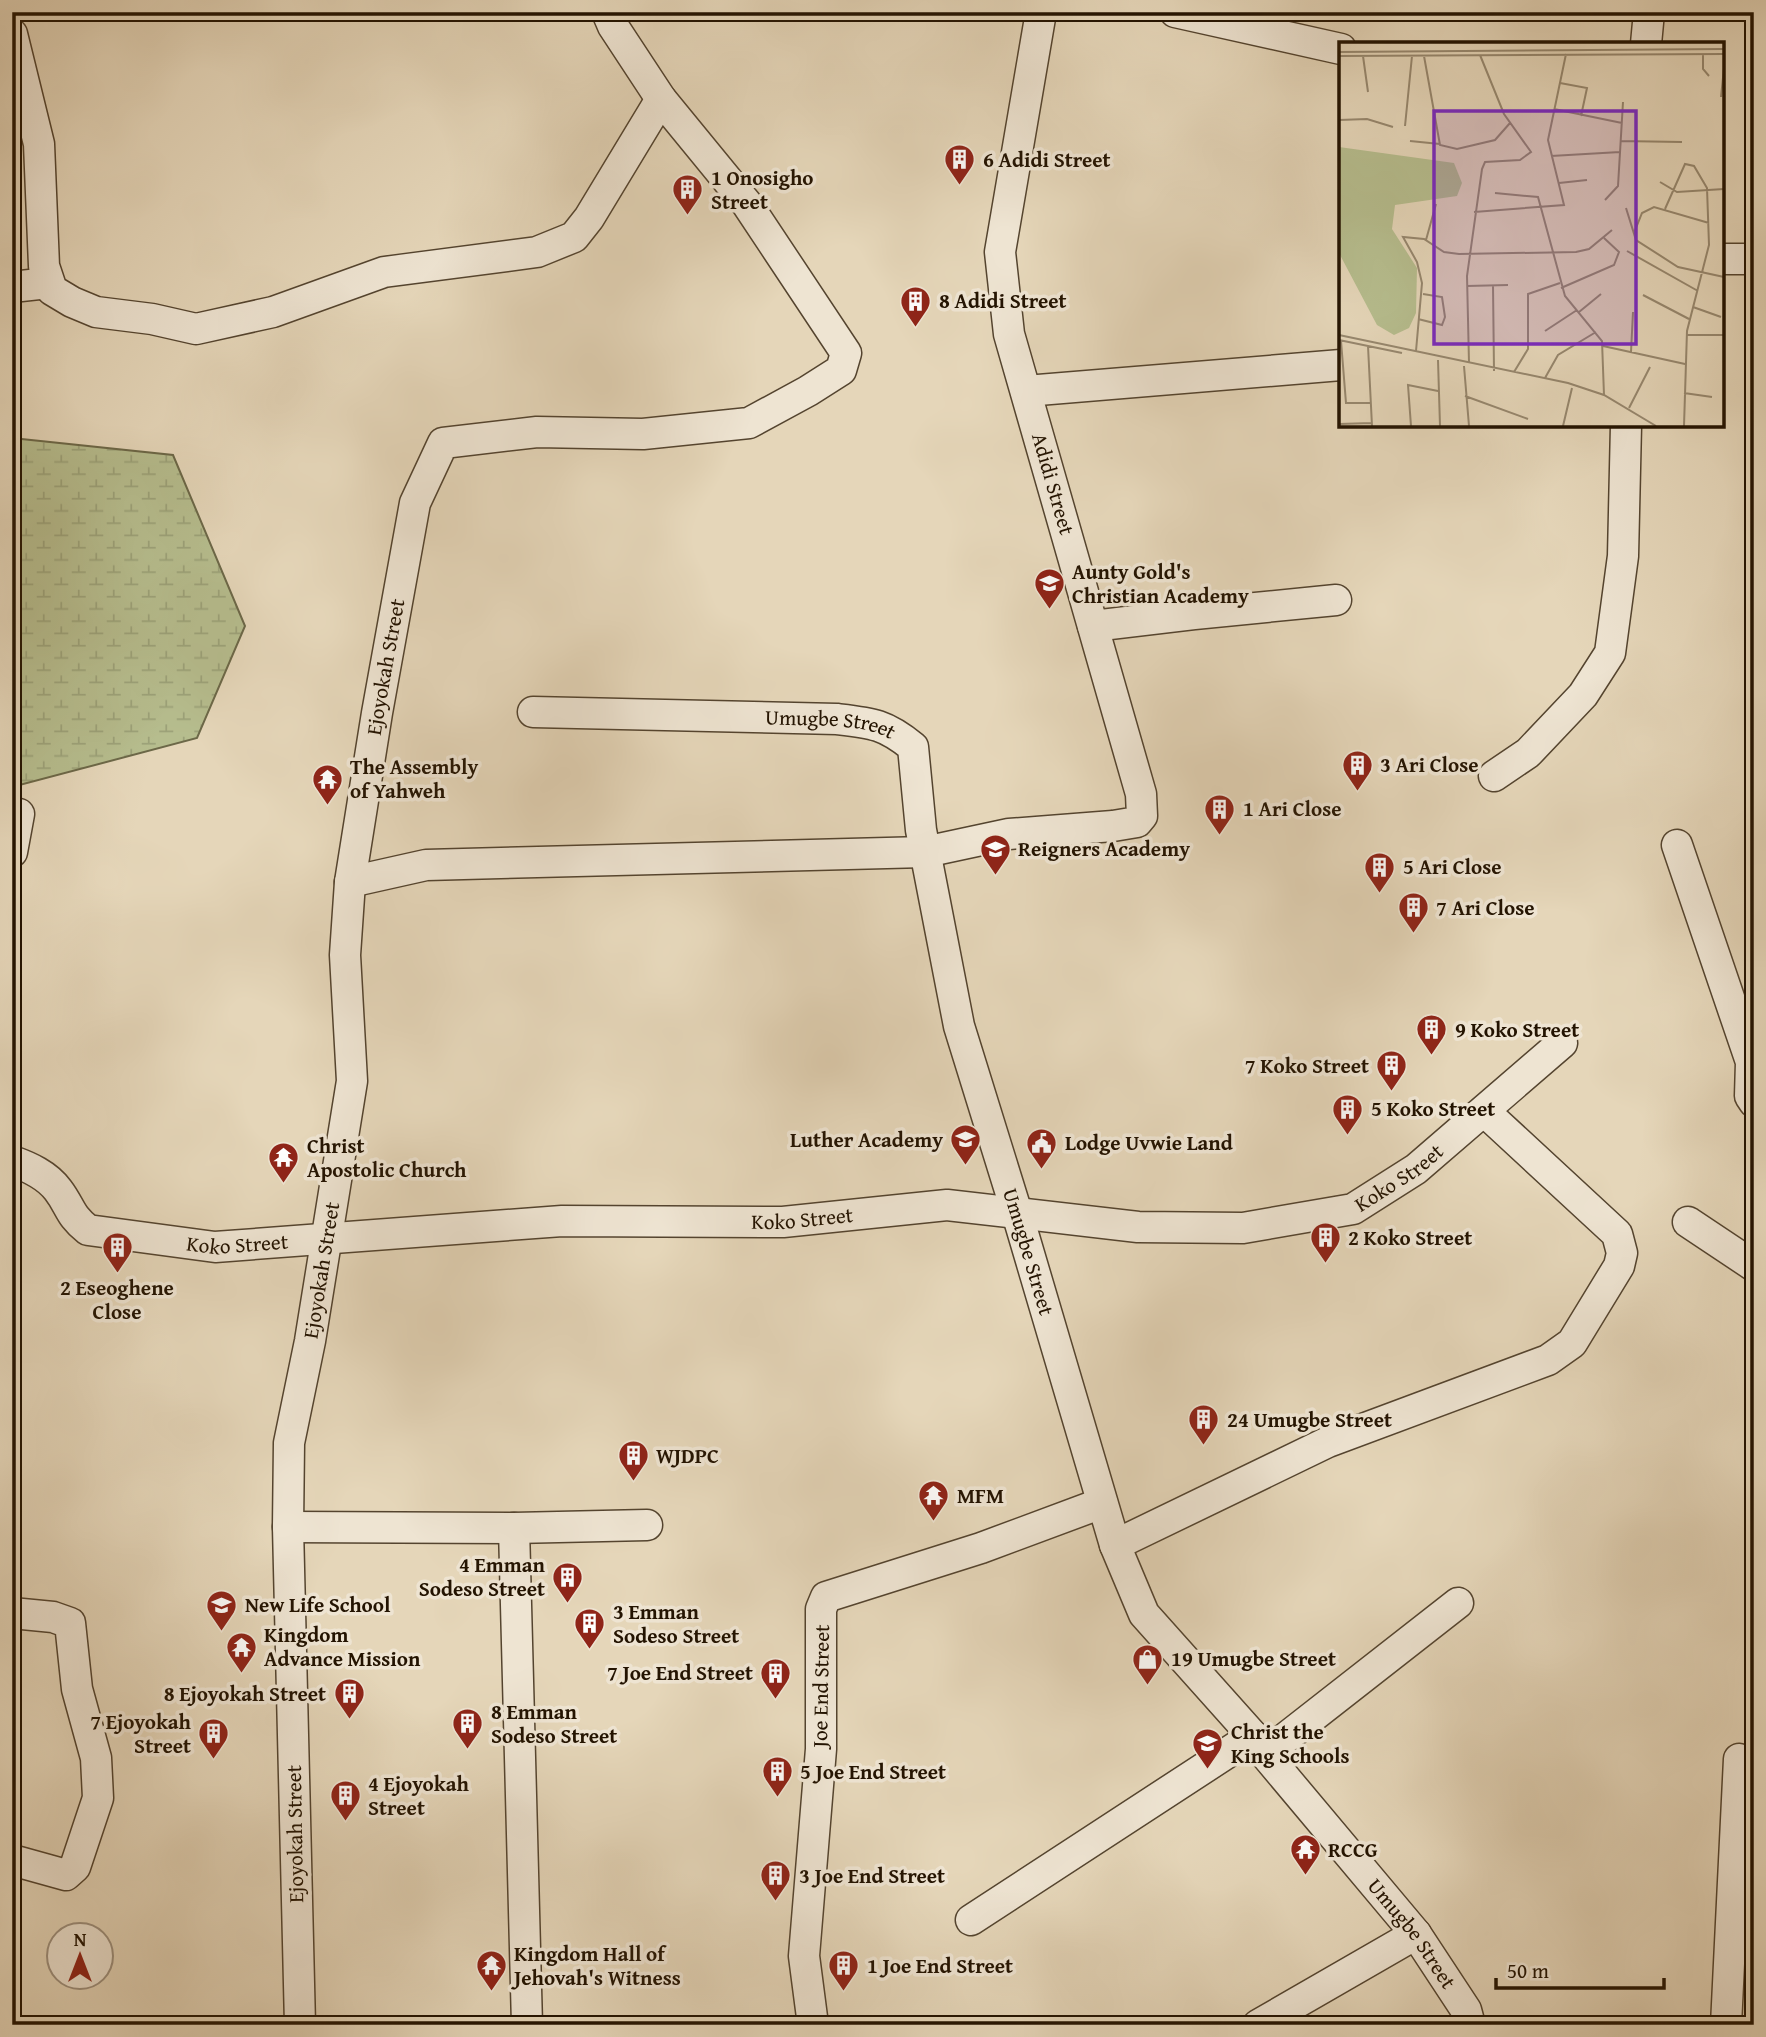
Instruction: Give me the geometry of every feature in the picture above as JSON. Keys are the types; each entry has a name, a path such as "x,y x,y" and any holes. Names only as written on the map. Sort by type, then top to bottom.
{"street":[{"path":"12,34 38,144 44,267 52,290 96,312 152,319 196,329 273,312 384,272 537,251 574,237 589,218 661,99 613,26 607,12"},
{"name":"Adidi Street","path":"925,852 1009,834 1113,826 1137,822 1142,816 1141,794 1009,334 1000,252 1041,12"},
{"path":"1175,12 1290,24 1339,48"},
{"path":"1646,42 1649,12"},
{"name":"Ejoyokah Street","path":"300,2025 288,1527 289,1443 310,1341 352,1081 345,955 350,881 415,503 443,443 537,432 643,434 749,424 841,370 846,353 747,204 661,99"},
{"path":"1724,259 1754,259"},
{"path":"12,287 48,283"},
{"path":"1026,391 1339,365"},
{"path":"1494,776 1528,753 1583,695 1610,653 1623,556 1626,427"},
{"path":"1093,626 1336,600"},
{"name":"Umugbe Street","path":"533,712 837,719 869,723 895,732 913,747 921,830 959,1026 1115,1545 1144,1614 1259,1745 1416,1934 1466,2010 1470,2025"},
{"path":"12,852 19,814"},
{"path":"1677,845 1752,1058 1750,1096 1754,1102"},
{"path":"350,881 426,866 925,852"},
{"name":"Koko Street","path":"12,1161 35,1170 58,1189 75,1220 88,1230 215,1247 562,1221 783,1222 947,1205 1138,1227 1243,1228 1353,1209 1416,1169 1562,1043"},
{"path":"1115,1545 1328,1442 1548,1360 1572,1343 1619,1266 1622,1253 1618,1234 1484,1111"},
{"path":"1688,1222 1754,1266"},
{"name":"Joe End Street","path":"813,2025 804,1956 821,1749 821,1609 825,1597 981,1548 1102,1503"},
{"path":"288,1527 514,1528 647,1525"},
{"path":"514,1528 527,2025"},
{"path":"971,1920 1259,1745 1458,1603"},
{"path":"12,1613 70,1623 77,1689 96,1758 98,1798 75,1867 66,1875 12,1860"},
{"path":"1726,2025 1739,1759"},
{"path":"1258,2025 1416,1934"}],"green space":[{"path":"12,438 173,455 245,626 197,738 12,787"}],"place":[{"name":"6 Adidi Street","path":"960,187"},
{"name":"1 Onosigho Street","path":"688,217"},
{"name":"8 Adidi Street","path":"916,328"},
{"name":"Aunty Gold's Christian Academy","path":"1049,611"},
{"name":"3 Ari Close","path":"1357,792"},
{"name":"The Assembly of Yahweh","path":"327,806"},
{"name":"1 Ari Close","path":"1220,836"},
{"name":"Reigners Academy","path":"995,876"},
{"name":"5 Ari Close","path":"1380,894"},
{"name":"7 Ari Close","path":"1413,935"},
{"name":"9 Koko Street","path":"1432,1057"},
{"name":"7 Koko Street","path":"1392,1093"},
{"name":"5 Koko Street","path":"1348,1136"},
{"name":"Luther Academy","path":"966,1167"},
{"name":"Lodge Uvwie Land","path":"1042,1170"},
{"name":"Christ Apostolic Church","path":"284,1185"},
{"name":"2 Koko Street","path":"1325,1265"},
{"name":"2 Eseoghene Close","path":"117,1275"},
{"name":"24 Umugbe Street","path":"1204,1447"},
{"name":"WJDPC","path":"633,1483"},
{"name":"MFM","path":"934,1523"},
{"name":"4 Emman Sodeso Street","path":"568,1604"},
{"name":"New Life School","path":"222,1632"},
{"name":"3 Emman Sodeso Street","path":"590,1651"},
{"name":"Kingdom Advance Mission","path":"241,1674"},
{"name":"19 Umugbe Street","path":"1148,1686"},
{"name":"7 Joe End Street","path":"776,1700"},
{"name":"8 Ejoyokah Street","path":"349,1721"},
{"name":"8 Emman Sodeso Street","path":"468,1751"},
{"name":"7 Ejoyokah Street","path":"214,1761"},
{"name":"Christ the King Schools","path":"1208,1771"},
{"name":"5 Joe End Street","path":"777,1799"},
{"name":"4 Ejoyokah Street","path":"345,1823"},
{"name":"RCCG","path":"1305,1877"},
{"name":"3 Joe End Street","path":"776,1903"},
{"name":"Kingdom Hall of Jehovah's Witness","path":"491,1993"},
{"name":"1 Joe End Street","path":"844,1993"}]}
